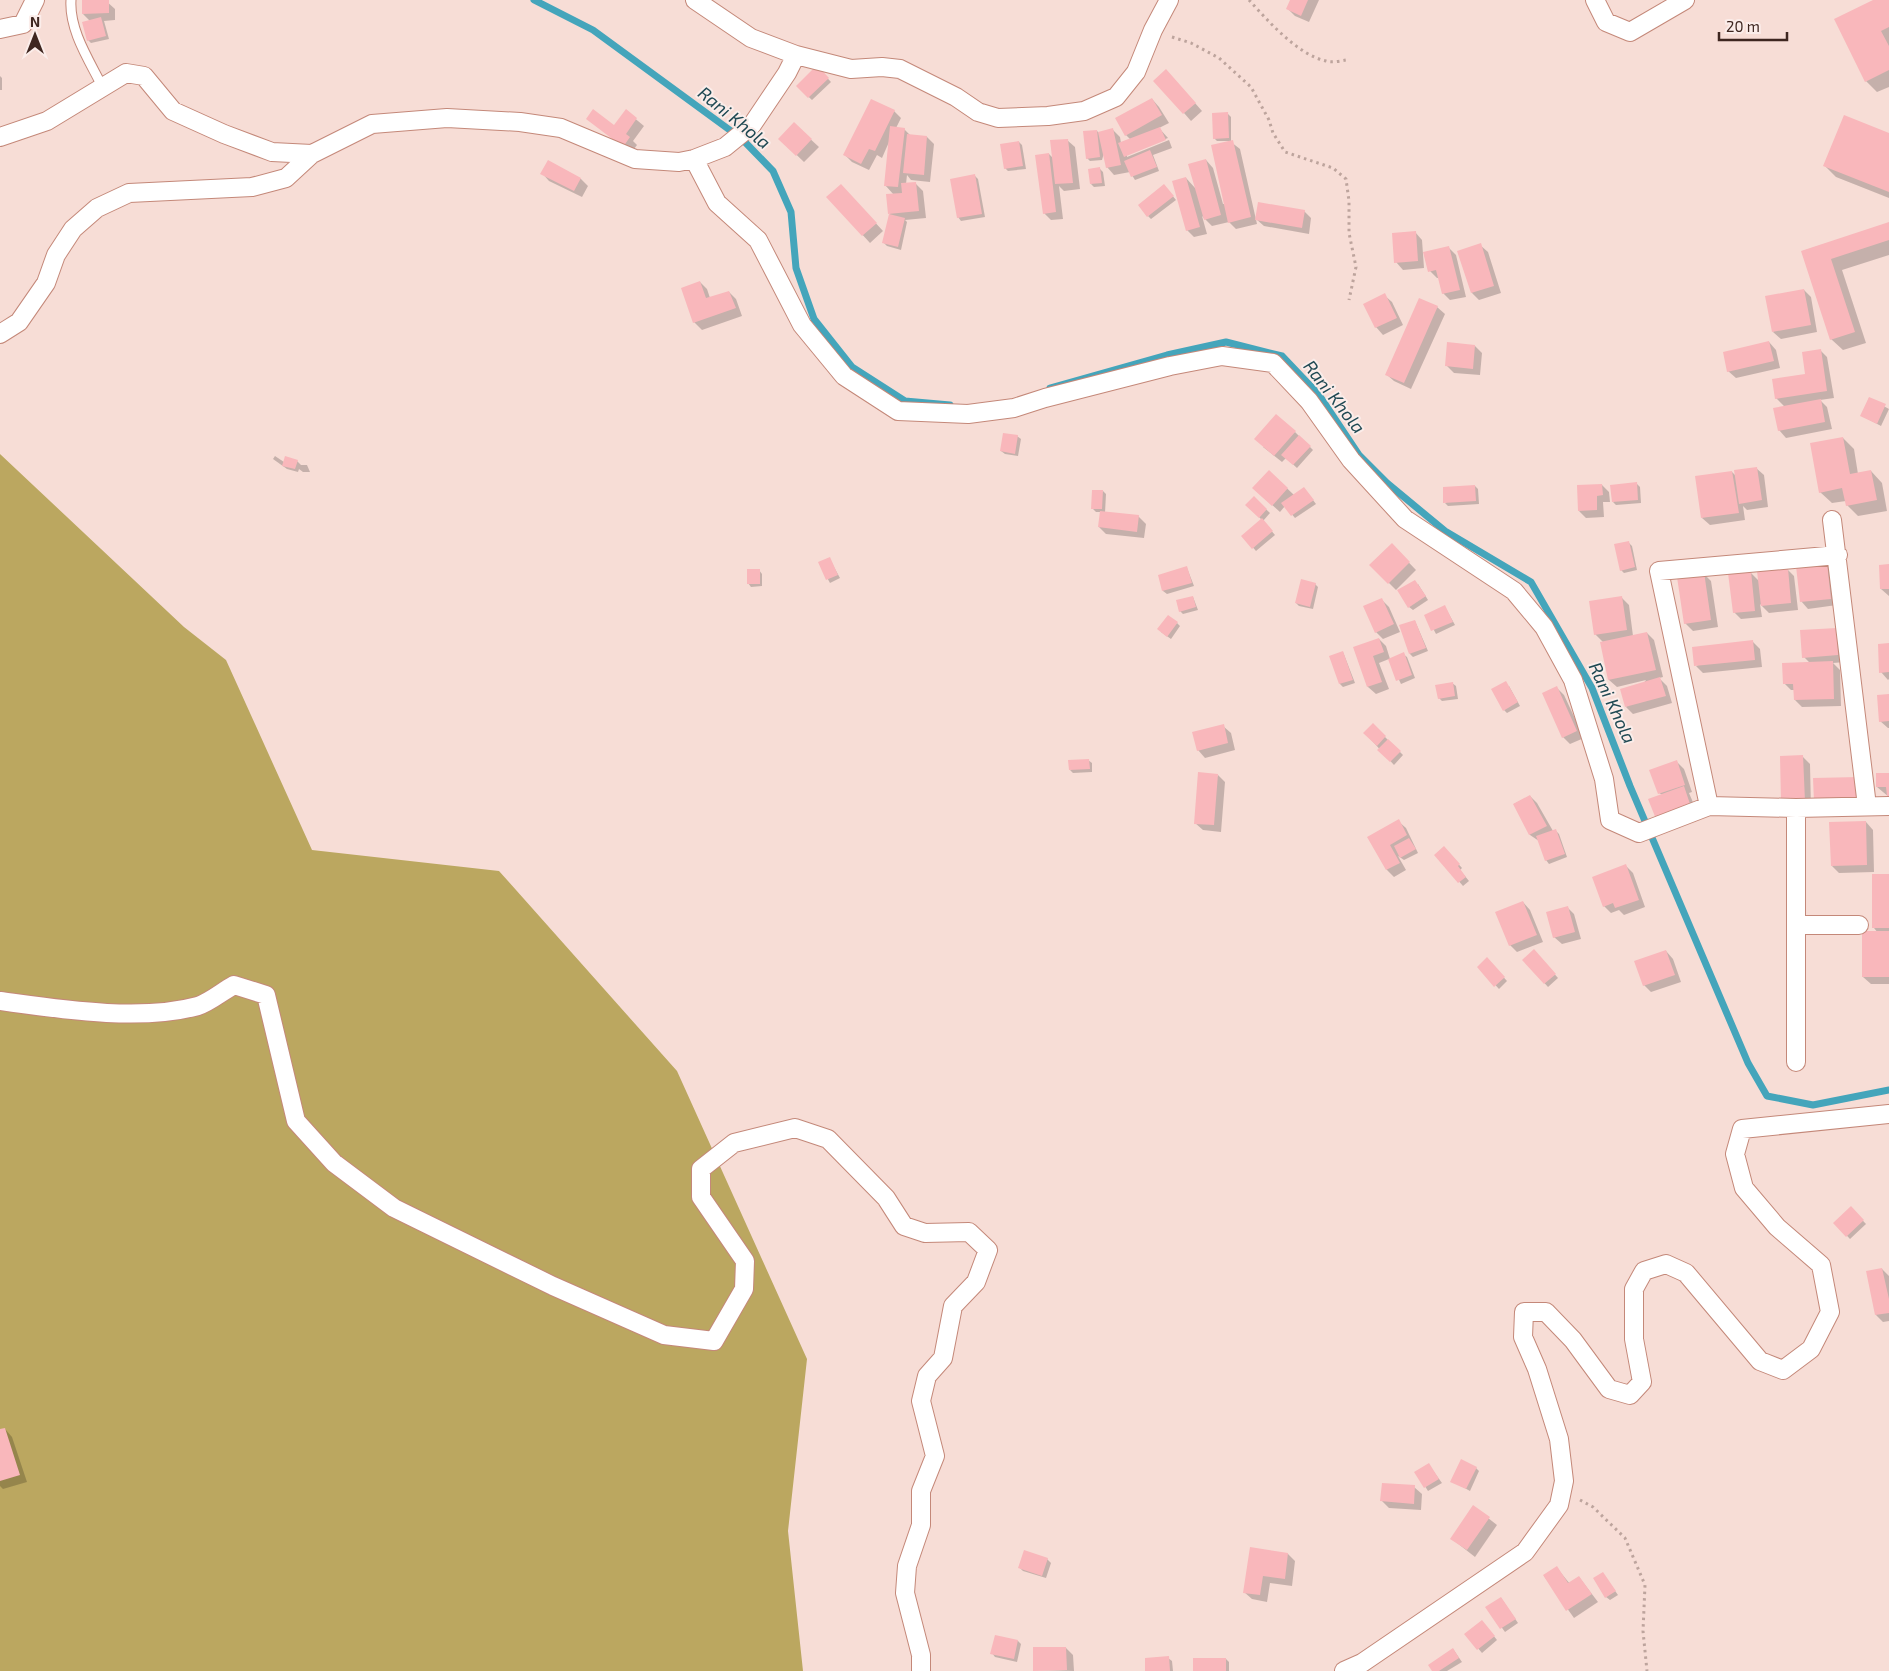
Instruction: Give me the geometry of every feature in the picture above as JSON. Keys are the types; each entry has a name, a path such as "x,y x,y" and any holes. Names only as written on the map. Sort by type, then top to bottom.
{"street":[{"path":"0,29 23,24 35,0"},
{"path":"695,0 751,38 796,55 851,69 882,67 900,69 956,97 978,112 998,118 1048,116 1084,110 1116,97 1136,72 1153,30 1169,0"},
{"path":"1595,0 1606,22 1630,32 1686,0"},
{"path":"0,334 20,322 46,283 56,255 73,229 97,208 129,193 233,189 270,184 286,178 312,154 372,124 447,118 520,122 561,128 636,159 679,162 694,159 725,147 752,126 787,73 796,55"},
{"path":"0,137 46,121 126,73 144,76 173,110 224,134 272,152 312,154"},
{"path":"694,159 717,203 758,240 802,325 844,376 898,411 968,414 1014,408 1170,366 1222,356 1274,363 1309,401 1351,460 1405,519 1514,591 1544,627 1573,680 1604,778 1610,820 1639,833 1710,806 1796,808 1889,806"},
{"path":"1832,520 1838,555 1867,806"},
{"path":"1710,806 1659,571 1838,555"},
{"path":"1796,808 1796,1062"},
{"path":"1796,925 1859,925"},
{"path":"0,1001 48,1007 144,1014 199,1006 234,985 266,995 296,1121 334,1163 394,1208 553,1286 664,1335 714,1341 744,1289 745,1261 701,1197 701,1169 734,1143 795,1128 828,1139 886,1198 904,1226 925,1233 969,1232 988,1250 976,1282 953,1306 943,1358 927,1376 921,1401 935,1456 921,1491 921,1525 907,1566 905,1593 921,1655 921,1671"},
{"path":"1344,1671 1362,1664 1524,1552 1559,1505 1564,1481 1559,1439 1536,1368 1523,1337 1524,1312 1546,1312 1573,1340 1609,1389 1630,1395 1642,1382 1634,1339 1634,1289 1644,1271 1666,1264 1686,1272 1760,1361 1783,1370 1811,1349 1830,1312 1821,1266 1777,1227 1744,1188 1734,1154 1742,1129 1889,1114"}],"lane":[{"path":"71,0 70,10 79,40 102,86"}],"path":[{"path":"1249,0 1271,24 1305,52 1327,62 1346,60"},
{"path":"1153,30 1191,43 1219,58 1252,87 1270,120 1274,133 1286,152 1333,168 1346,179 1349,200 1349,233 1356,267 1349,300"},
{"path":"1561,1492 1593,1507 1625,1538 1645,1585 1643,1631 1647,1671"}],"shaded area":[{"path":"0,454 184,627 226,660 312,850 499,871 677,1071 807,1359 788,1531 803,1671 0,1671"}],"building":[{"path":"82,0 109,0 109,13 82,14"},
{"path":"1290,0 1308,0 1301,16 1286,9"},
{"path":"1873,0 1889,0 1889,27 1881,31 1889,46 1889,70 1865,82 1834,19"},
{"path":"101,17 106,36 87,41 82,22"},
{"path":"817,65 829,78 808,98 796,86"},
{"path":"1166,69 1196,103 1183,114 1153,81"},
{"path":"1152,98 1162,115 1125,136 1115,118"},
{"path":"871,99 895,110 875,151 869,149 861,164 843,155"},
{"path":"593,109 614,125 626,109 637,118 626,134 630,137 623,147 586,119"},
{"path":"1228,112 1229,138 1213,139 1212,113"},
{"path":"1844,115 1889,133 1889,192 1823,166"},
{"path":"794,122 812,139 796,156 778,139"},
{"path":"890,126 905,128 898,187 884,186"},
{"path":"1160,127 1166,140 1124,157 1118,143"},
{"path":"1113,128 1121,165 1106,168 1098,132"},
{"path":"1097,130 1100,157 1086,159 1083,131"},
{"path":"907,134 927,136 924,175 903,173"},
{"path":"1068,139 1073,183 1055,184 1050,140"},
{"path":"1233,140 1251,217 1228,223 1211,145"},
{"path":"1019,141 1023,166 1004,169 1000,144"},
{"path":"1150,150 1157,167 1131,177 1124,161"},
{"path":"1049,153 1056,212 1043,214 1035,155"},
{"path":"1206,159 1221,215 1204,220 1188,164"},
{"path":"548,160 581,178 574,191 540,174"},
{"path":"1100,167 1102,183 1090,184 1088,169"},
{"path":"975,174 982,214 957,218 950,179"},
{"path":"1186,177 1200,227 1186,231 1172,181"},
{"path":"916,182 919,211 888,214 886,194 902,193 901,183"},
{"path":"841,184 877,223 862,236 826,197"},
{"path":"1164,184 1174,196 1147,217 1138,205"},
{"path":"1258,202 1305,210 1302,228 1255,220"},
{"path":"889,214 905,218 898,247 882,243"},
{"path":"1889,222 1889,240 1831,259 1855,332 1830,340 1801,251"},
{"path":"1416,231 1418,261 1394,263 1392,233"},
{"path":"1481,243 1494,286 1471,293 1457,251"},
{"path":"1449,246 1460,290 1442,294 1436,270 1428,272 1423,252"},
{"path":"700,281 706,298 729,291 736,308 693,323 681,288"},
{"path":"1804,289 1811,325 1772,332 1765,296"},
{"path":"1385,293 1397,318 1375,328 1363,304"},
{"path":"1419,298 1438,306 1404,383 1385,375"},
{"path":"1769,341 1774,361 1727,372 1723,352"},
{"path":"1447,342 1475,345 1473,369 1445,366"},
{"path":"1821,349 1827,391 1775,399 1772,379 1805,374 1802,352"},
{"path":"1869,397 1886,404 1877,424 1860,416"},
{"path":"1821,399 1825,422 1778,431 1773,408"},
{"path":"1276,414 1296,431 1274,456 1254,439"},
{"path":"1003,433 1018,435 1015,454 1000,451"},
{"path":"1299,435 1311,446 1293,465 1281,455"},
{"path":"1843,437 1850,474 1871,470 1877,500 1846,506 1842,488 1819,493 1810,443"},
{"path":"285,456 298,460 295,469 282,466"},
{"path":"1757,467 1762,500 1739,504 1734,470"},
{"path":"1269,470 1288,488 1272,506 1252,488"},
{"path":"1732,471 1739,513 1701,518 1695,476"},
{"path":"1637,482 1638,500 1612,502 1610,485"},
{"path":"1602,484 1603,495 1597,496 1597,510 1578,511 1577,485"},
{"path":"1475,485 1476,501 1443,503 1443,487"},
{"path":"1304,487 1314,500 1291,516 1281,503"},
{"path":"1092,490 1103,490 1102,509 1091,509"},
{"path":"1254,496 1267,509 1259,518 1245,505"},
{"path":"1100,511 1139,515 1137,532 1098,527"},
{"path":"1262,518 1273,531 1252,549 1241,536"},
{"path":"1629,541 1635,567 1620,571 1614,544"},
{"path":"1392,543 1410,562 1388,584 1369,565"},
{"path":"830,557 838,575 826,580 818,562"},
{"path":"1827,563 1831,599 1800,602 1796,566"},
{"path":"1889,564 1889,589 1880,589 1879,565"},
{"path":"1187,566 1192,583 1162,591 1158,575"},
{"path":"1788,568 1791,603 1761,606 1757,571"},
{"path":"747,569 760,569 760,584 747,584"},
{"path":"1751,571 1755,611 1733,613 1728,573"},
{"path":"1704,572 1711,620 1684,624 1677,577"},
{"path":"1301,579 1316,583 1310,607 1295,603"},
{"path":"1415,580 1426,596 1408,608 1397,590"},
{"path":"1193,596 1196,607 1179,612 1176,600"},
{"path":"1622,596 1627,630 1594,635 1589,601"},
{"path":"1382,598 1394,624 1375,633 1363,606"},
{"path":"1445,605 1453,622 1431,631 1424,615"},
{"path":"1168,615 1178,622 1167,637 1157,629"},
{"path":"1415,620 1426,648 1409,654 1399,625"},
{"path":"1837,628 1838,655 1802,658 1800,630"},
{"path":"1647,632 1656,670 1608,680 1600,642"},
{"path":"1379,638 1384,652 1373,656 1382,682 1367,687 1353,647"},
{"path":"1753,640 1755,660 1694,666 1692,647"},
{"path":"1889,643 1889,672 1879,673 1878,644"},
{"path":"1343,651 1353,680 1339,684 1329,656"},
{"path":"1404,652 1412,675 1396,681 1388,659"},
{"path":"1833,661 1834,699 1794,700 1793,684 1783,684 1782,663"},
{"path":"1660,677 1666,696 1625,707 1620,689"},
{"path":"1506,681 1518,702 1503,711 1491,689"},
{"path":"1453,682 1455,696 1438,699 1435,685"},
{"path":"1557,686 1577,731 1562,738 1542,693"},
{"path":"1889,694 1889,721 1879,722 1877,695"},
{"path":"1373,723 1386,736 1377,746 1363,733"},
{"path":"1224,724 1228,743 1197,751 1192,732"},
{"path":"1388,739 1401,751 1390,762 1377,750"},
{"path":"1803,755 1805,801 1781,802 1780,756"},
{"path":"1089,759 1090,769 1069,770 1068,760"},
{"path":"1677,760 1685,785 1658,794 1649,770"},
{"path":"1198,772 1218,774 1214,825 1194,824"},
{"path":"1876,773 1889,773 1889,796 1887,796 1886,787 1876,787"},
{"path":"1859,777 1860,801 1814,802 1813,778"},
{"path":"1684,786 1691,807 1656,819 1648,799"},
{"path":"1530,795 1547,826 1529,835 1513,804"},
{"path":"1399,819 1407,835 1390,845 1400,863 1386,870 1367,837"},
{"path":"1866,821 1867,865 1831,866 1829,822"},
{"path":"1556,829 1565,854 1545,861 1536,836"},
{"path":"1409,838 1416,849 1400,858 1394,846"},
{"path":"1444,846 1460,864 1458,866 1466,877 1458,883 1434,855"},
{"path":"1626,864 1639,900 1615,908 1613,903 1603,907 1592,877"},
{"path":"1872,874 1889,874 1889,928 1872,928"},
{"path":"1523,901 1537,935 1509,946 1495,912"},
{"path":"1568,906 1575,932 1553,938 1546,912"},
{"path":"1862,931 1889,931 1889,977 1862,977"},
{"path":"1534,949 1556,974 1544,984 1522,960"},
{"path":"1666,950 1675,975 1643,986 1634,961"},
{"path":"1487,957 1505,977 1494,987 1477,967"},
{"path":"1851,1206 1864,1220 1846,1237 1833,1223"},
{"path":"1882,1268 1889,1299 1889,1313 1875,1315 1866,1271"},
{"path":"5,1428 20,1475 0,1481 0,1429"},
{"path":"1461,1459 1477,1467 1466,1489 1450,1482"},
{"path":"1429,1463 1439,1479 1424,1488 1414,1472"},
{"path":"1382,1483 1415,1485 1414,1504 1380,1501"},
{"path":"1473,1505 1490,1517 1467,1550 1450,1539"},
{"path":"1250,1547 1288,1553 1285,1579 1263,1576 1260,1595 1243,1593"},
{"path":"1024,1550 1048,1558 1042,1576 1018,1568"},
{"path":"1557,1566 1568,1583 1579,1576 1592,1594 1566,1611 1543,1575"},
{"path":"1603,1572 1616,1591 1605,1598 1593,1578"},
{"path":"1501,1597 1516,1619 1500,1629 1485,1607"},
{"path":"1482,1620 1495,1636 1477,1650 1464,1634"},
{"path":"995,1635 1018,1640 1014,1659 990,1654"},
{"path":"1033,1647 1066,1647 1067,1670 1033,1671"},
{"path":"1453,1648 1459,1658 1439,1671 1432,1671 1428,1665"},
{"path":"1169,1656 1170,1671 1145,1671 1145,1658"},
{"path":"1193,1658 1226,1658 1226,1671 1193,1671"}],"waterway":[{"name":"Rani Khola","path":"534,0 593,30 742,139 773,171 791,212 796,268 814,319 852,367 905,401 950,405"},
{"name":"Rani Khola","path":"1050,388 1167,355 1226,342 1282,356 1319,395 1359,455 1387,483 1445,531 1531,582 1592,688 1630,786 1748,1063 1767,1096 1813,1105 1889,1090"}]}
